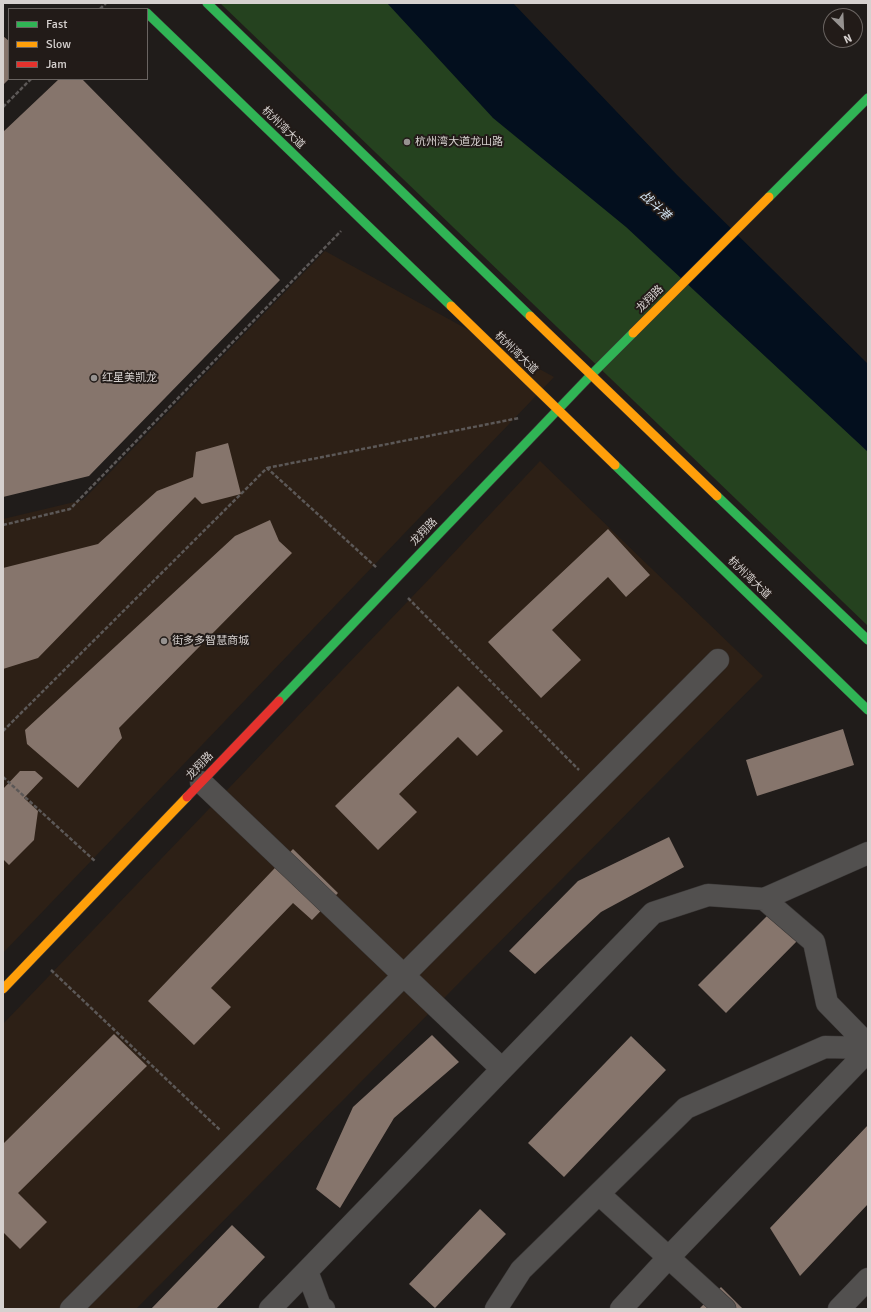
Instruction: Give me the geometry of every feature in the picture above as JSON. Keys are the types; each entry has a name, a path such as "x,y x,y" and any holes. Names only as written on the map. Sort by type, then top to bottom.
{"main road":[{"path":"207,3 590,376 868,640"},
{"name":"杭州湾大道","path":"148,14 868,710"},
{"name":"龙翔路","path":"3,989 590,376 868,98"}],"street":[{"path":"71,1309 718,660"},
{"path":"201,782 502,1069"},
{"path":"270,1309 652,913 708,895 764,899 868,853"},
{"path":"764,899 814,942 827,1003 868,1046"},
{"path":"496,1309 522,1270 686,1108 825,1047 868,1046"},
{"path":"621,1309 669,1257 868,1051"},
{"path":"599,1194 725,1309"},
{"path":"307,1271 320,1306 324,1309"},
{"path":"839,1309 868,1279"}],"path":[{"path":"3,107 30,80"},
{"path":"3,525 70,509 356,215"},
{"path":"3,731 267,468 519,418"},
{"path":"267,468 392,582 593,784"},
{"path":"3,777 111,876"},
{"path":"36,955 235,1144"}],"shaded area":[{"path":"325,251 554,377 3,953 3,519 83,500"},
{"path":"540,461 763,676 136,1309 3,1309 3,1024 433,575"}],"green space":[{"path":"220,3 398,3 868,444 868,626"}],"water":[{"name":"战斗港","path":"387,3 513,3 677,175 868,364 868,452 626,227 493,118"}],"building":[{"path":"3,36 8,40 8,80 3,85"},
{"name":"红星美凯龙","path":"58,80 83,80 280,280 89,476 3,497 3,132"},
{"path":"228,443 241,494 202,504 195,497 38,658 3,669 3,568 98,544 157,491 193,477 196,452"},
{"name":"街多多智慧商城","path":"270,520 279,541 292,553 119,728 122,738 78,788 27,744 25,730 235,536"},
{"path":"608,529 650,575 626,597 608,577 552,630 581,660 541,698 488,642"},
{"path":"458,686 503,731 477,756 458,737 399,794 417,812 378,850 335,806"},
{"path":"843,729 854,765 757,796 746,760"},
{"path":"20,771 35,771 43,778 24,798 38,811 34,840 9,865 3,859 3,789"},
{"path":"669,837 684,867 601,912 535,974 509,951 578,881"},
{"path":"293,849 338,893 312,920 293,903 211,988 231,1007 194,1045 148,1001"},
{"path":"771,912 799,939 726,1013 698,985"},
{"path":"114,1034 147,1066 18,1193 47,1222 20,1249 3,1232 3,1144"},
{"path":"432,1035 459,1062 394,1118 340,1208 316,1189 353,1107"},
{"path":"631,1036 666,1070 564,1177 528,1143"},
{"path":"868,1125 868,1204 800,1276 770,1228"},
{"path":"480,1209 506,1234 435,1308 409,1284"},
{"path":"232,1225 265,1257 216,1309 151,1309"},
{"path":"721,1287 743,1309 699,1309"}],"traffic: fast":[{"path":"207,3 530,316"},
{"path":"148,14 451,306"},
{"path":"769,197 868,98"},
{"path":"279,701 633,333"},
{"path":"615,465 868,710"},
{"path":"717,496 868,640"}],"traffic: slow":[{"path":"633,333 769,197"},
{"path":"451,306 615,465"},
{"path":"530,316 717,496"},
{"path":"3,989 187,797"}],"traffic: jam":[{"path":"187,797 279,701"}],"place":[{"name":"杭州湾大道龙山路","path":"407,142"},
{"name":"红星美凯龙","path":"94,378"},
{"name":"街多多智慧商城","path":"164,641"}]}
